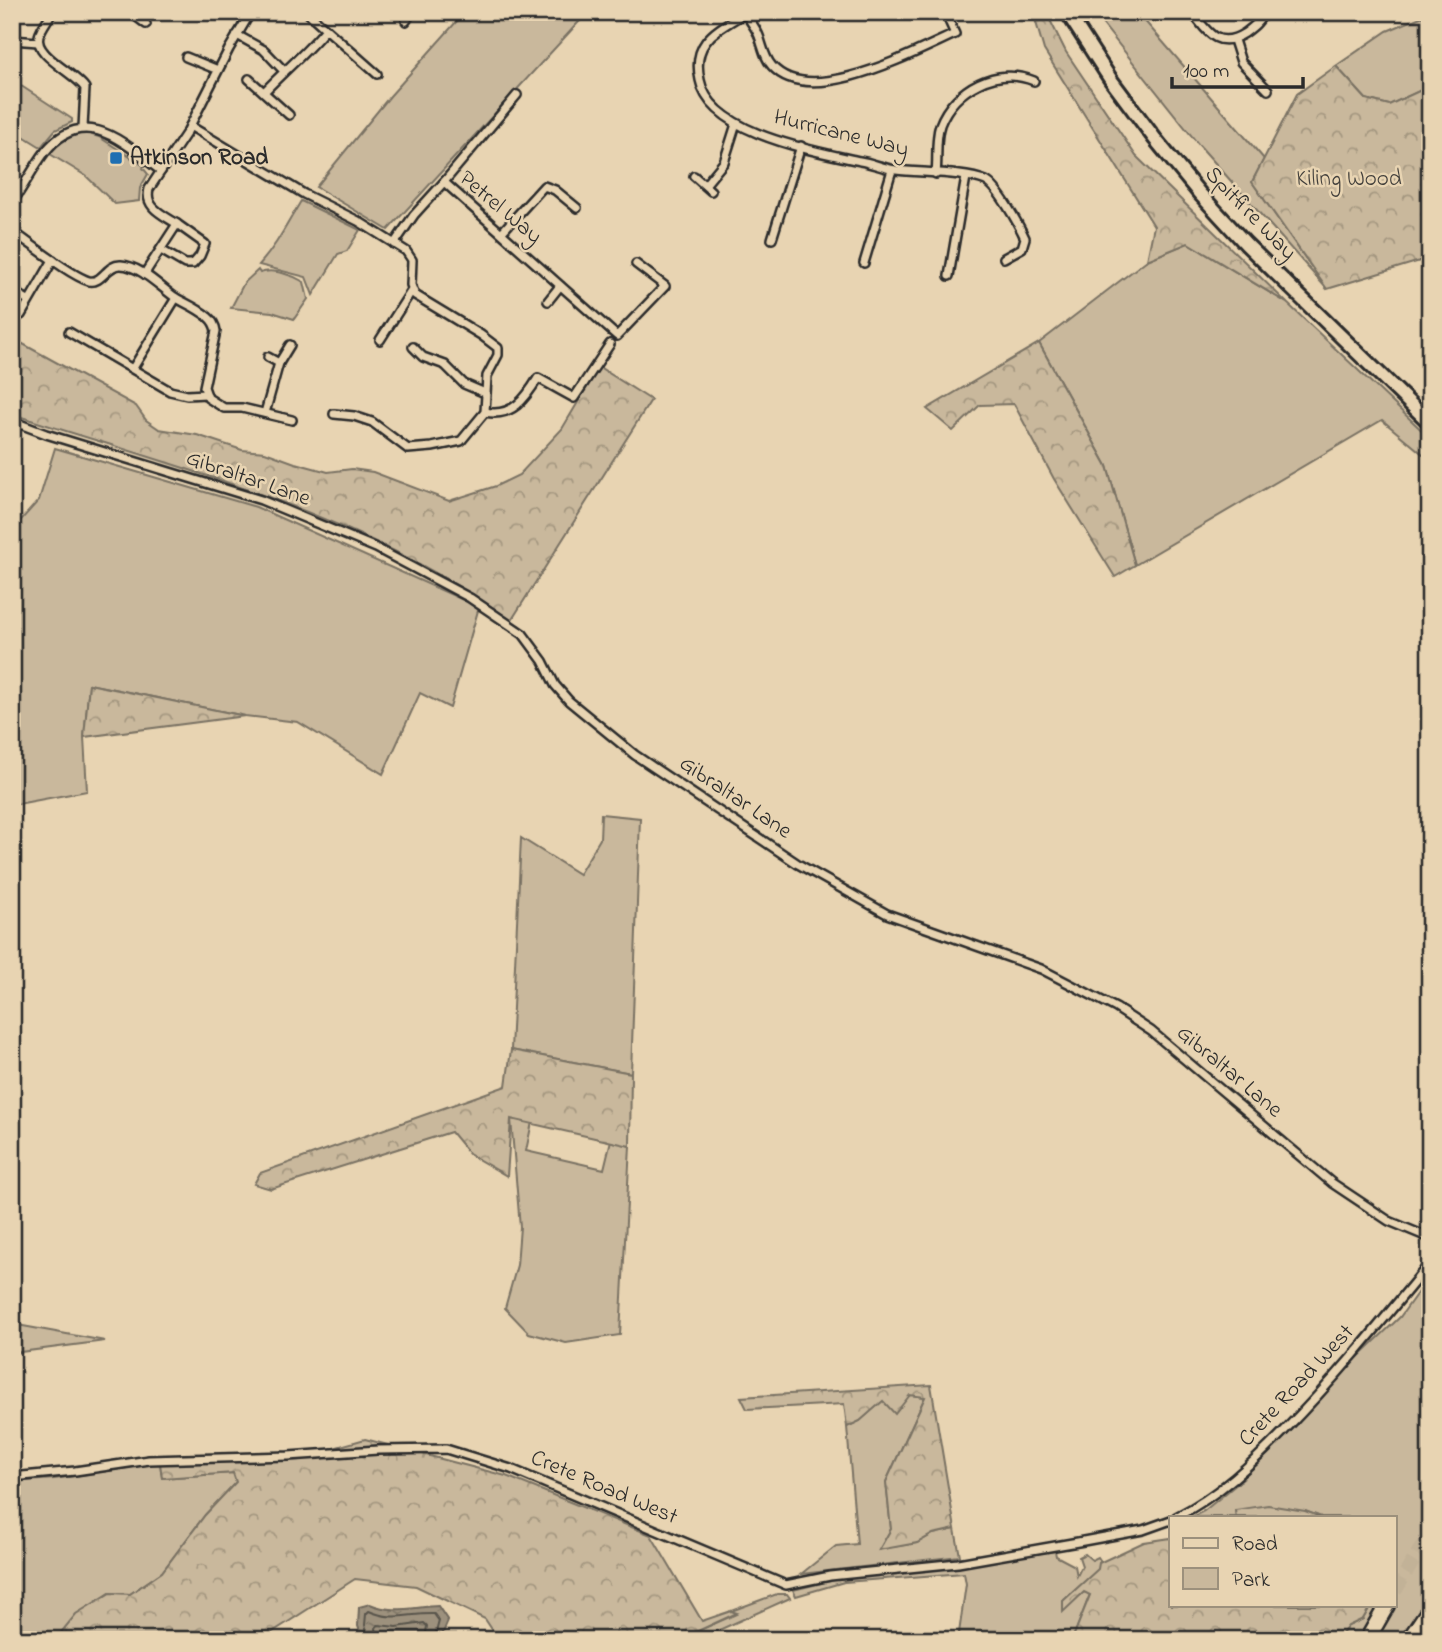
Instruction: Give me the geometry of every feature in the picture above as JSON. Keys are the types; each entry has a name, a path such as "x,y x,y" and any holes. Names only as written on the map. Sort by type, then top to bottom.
{"highway":[{"path":"1367,1640 1386,1606"},
{"path":"1409,1640 1427,1613"}],"main road":[{"name":"Spitfire Way","path":"1067,12 1118,89 1200,194 1246,244 1430,423"}],"street":[{"path":"52,12 38,42 42,51 77,78 85,88 83,128"},
{"path":"130,12 140,15 146,24"},
{"path":"161,250 185,264 193,264 205,244 153,209 148,201 149,189 190,126 249,15 238,12"},
{"path":"307,12 377,74"},
{"path":"406,21 412,12"},
{"path":"746,13 758,32 764,53 771,65 790,78 815,82 835,80 879,67 955,34 945,12"},
{"path":"1192,12 1215,38 1234,40 1251,29 1262,18 1263,12"},
{"name":"Hurricane Way","path":"746,13 712,33 703,48 699,63 700,84 707,98 736,124 765,136 892,170 980,179 992,185 1025,241 1022,248 1004,258"},
{"path":"264,92 297,58 308,51 326,29"},
{"path":"237,35 264,50 284,71"},
{"path":"12,40 38,42"},
{"path":"1234,40 1241,62 1268,90"},
{"path":"186,57 218,70"},
{"path":"1256,78 1264,70"},
{"path":"936,174 937,139 941,124 947,111 962,95 976,84 997,77 1020,76 1034,81"},
{"path":"249,79 289,115"},
{"path":"444,182 507,112 517,95"},
{"path":"694,176 708,188 724,162 736,124"},
{"path":"190,126 406,251 412,260 412,290 415,295 497,346 498,355 486,376 485,412 461,441 414,449 404,447 366,419 334,414"},
{"path":"12,203 44,154 58,137 71,130 83,128 103,131 161,171"},
{"path":"772,239 801,146"},
{"path":"864,263 892,170"},
{"path":"949,276 966,177"},
{"name":"Petrel Way","path":"394,244 414,215 444,182 617,336 665,286 636,264"},
{"path":"502,232 544,186 555,190 577,208"},
{"path":"146,275 177,224"},
{"path":"12,231 53,260 92,281 98,280 112,267 129,267 146,275 176,298 207,316 215,327 216,336 204,387 208,398 219,407 265,413 292,420"},
{"path":"21,315 53,260"},
{"path":"548,300 560,286"},
{"path":"380,340 412,290"},
{"path":"14,292 28,300"},
{"path":"133,368 176,298"},
{"path":"69,332 170,391 187,395 206,394"},
{"path":"573,398 610,344"},
{"path":"265,413 279,363 290,345"},
{"path":"413,346 423,357 445,365 464,384 485,393"},
{"path":"268,357 279,363"},
{"path":"485,412 498,414 522,403 538,378 581,403"},
{"name":"Gibraltar Lane","path":"12,421 46,434 261,500 376,548 470,598 523,634 569,702 635,755 700,799 798,864 887,914 1041,969 1116,1008 1151,1031 1332,1183 1389,1222 1430,1238"},
{"name":"Crete Road West","path":"1178,1516 1226,1486 1326,1389 1430,1263"},
{"name":"Crete Road West","path":"12,1477 149,1460 378,1450 446,1450 511,1469 786,1585 842,1575 958,1563 1143,1530 1169,1521"}],"green space":[{"path":"465,12 588,12 388,230 316,187 390,96"},
{"path":"1033,12 1046,12 1066,52 1136,156 1287,303 1188,243 1147,260 1154,226 1044,50"},
{"path":"1093,12 1137,12 1264,159 1252,182 1327,289 1199,145"},
{"path":"1430,13 1430,86 1389,105 1366,99 1336,66 1387,31"},
{"name":"Kiling Wood","path":"1336,66 1366,99 1389,105 1430,86 1430,258 1327,289 1252,182 1297,94"},
{"path":"12,80 72,119 72,122 55,130 41,147 12,129"},
{"path":"86,133 99,137 144,166 148,174 140,188 139,201 115,204 86,176 50,154 65,139"},
{"path":"301,201 360,230 347,251 338,254 313,295 306,277 259,265 277,242"},
{"path":"1188,243 1287,303 1430,438 1430,460 1382,420 1135,565 1107,466 1039,343 1147,260"},
{"path":"258,270 260,273 282,273 304,282 308,299 294,319 272,312 231,308 244,283"},
{"path":"12,338 136,406 146,420 159,429 197,435 242,450 265,452 328,472 352,469 373,472 449,501 496,486 519,475 562,429 599,367 651,400 511,621 454,584 395,551 334,523 206,475 12,414"},
{"path":"1039,343 1107,466 1135,565 1115,577 1054,479 1014,404 980,405 953,431 927,409"},
{"path":"55,448 256,507 479,607 450,708 420,693 383,774 298,722 245,716 89,684 84,737 87,791 12,805 12,530 39,500"},
{"path":"89,684 245,716 84,737"},
{"path":"601,814 640,818 631,1073 511,1050 521,838 579,874 600,839"},
{"path":"511,1050 631,1073 630,1146 511,1119 507,1176 469,1154 451,1132 271,1189 254,1184 260,1173 506,1086"},
{"path":"511,1119 532,1122 526,1151 604,1169 611,1140 630,1146 620,1335 566,1343 529,1333 505,1308 517,1265 520,1227"},
{"path":"1430,1275 1430,1612 1423,1608 1401,1635 1410,1640 1328,1640 1338,1639 1348,1626 1363,1619 1370,1606 1377,1606 1368,1621 1383,1628 1396,1606 1396,1516 1318,1516 1305,1511 1235,1510 1236,1516 1194,1516 1243,1479 1239,1478 1268,1452 1353,1362 1400,1317"},
{"path":"12,1324 105,1341 12,1353"},
{"path":"931,1385 955,1529 933,1534 917,1543 879,1550 891,1529 886,1482 925,1397 910,1395 895,1414 883,1401 860,1421 847,1427 844,1404 747,1409 741,1397"},
{"path":"911,1395 925,1397 886,1482 891,1529 880,1549 917,1543 933,1534 955,1529 960,1556 801,1574 836,1546 857,1544 847,1427 860,1421 883,1400"},
{"path":"365,1439 506,1476 651,1535 702,1621 731,1611 737,1613 691,1634 687,1640 499,1640 485,1619 416,1586 355,1579 260,1640 58,1640 76,1614 110,1593 130,1594 162,1572 205,1515 236,1482 233,1473 162,1478 160,1463 291,1460"},
{"path":"160,1463 162,1478 234,1473 236,1482 205,1515 162,1572 130,1594 110,1593 59,1635 58,1640 12,1640 12,1482 54,1479"},
{"path":"1268,1505 1318,1516 1236,1516 1235,1510"},
{"path":"1169,1538 1169,1606 1370,1606 1363,1619 1348,1626 1338,1639 1312,1639 1284,1632 1242,1640 1072,1640 1090,1595 1084,1592 1063,1612 1063,1601 1098,1569 1099,1563 1144,1542"},
{"path":"1055,1551 1056,1556 1075,1566 1077,1576 1082,1566 1079,1557 1085,1554 1092,1560 1098,1557 1100,1560 1099,1569 1063,1601 1085,1592 1090,1594 1072,1640 958,1640 966,1584 964,1573 844,1582 796,1596 793,1590 838,1579 949,1567"},
{"path":"777,1594 787,1594 790,1598 697,1640 687,1640 691,1634 736,1614 731,1611"}],"water":[{"path":"370,1604 395,1609 438,1606 448,1621 440,1640 363,1640 358,1626 359,1607"}],"tunnel":[{"path":"1396,1589 1430,1533"}],"place":[{"name":"Atkinson Road","path":"116,158"}]}
